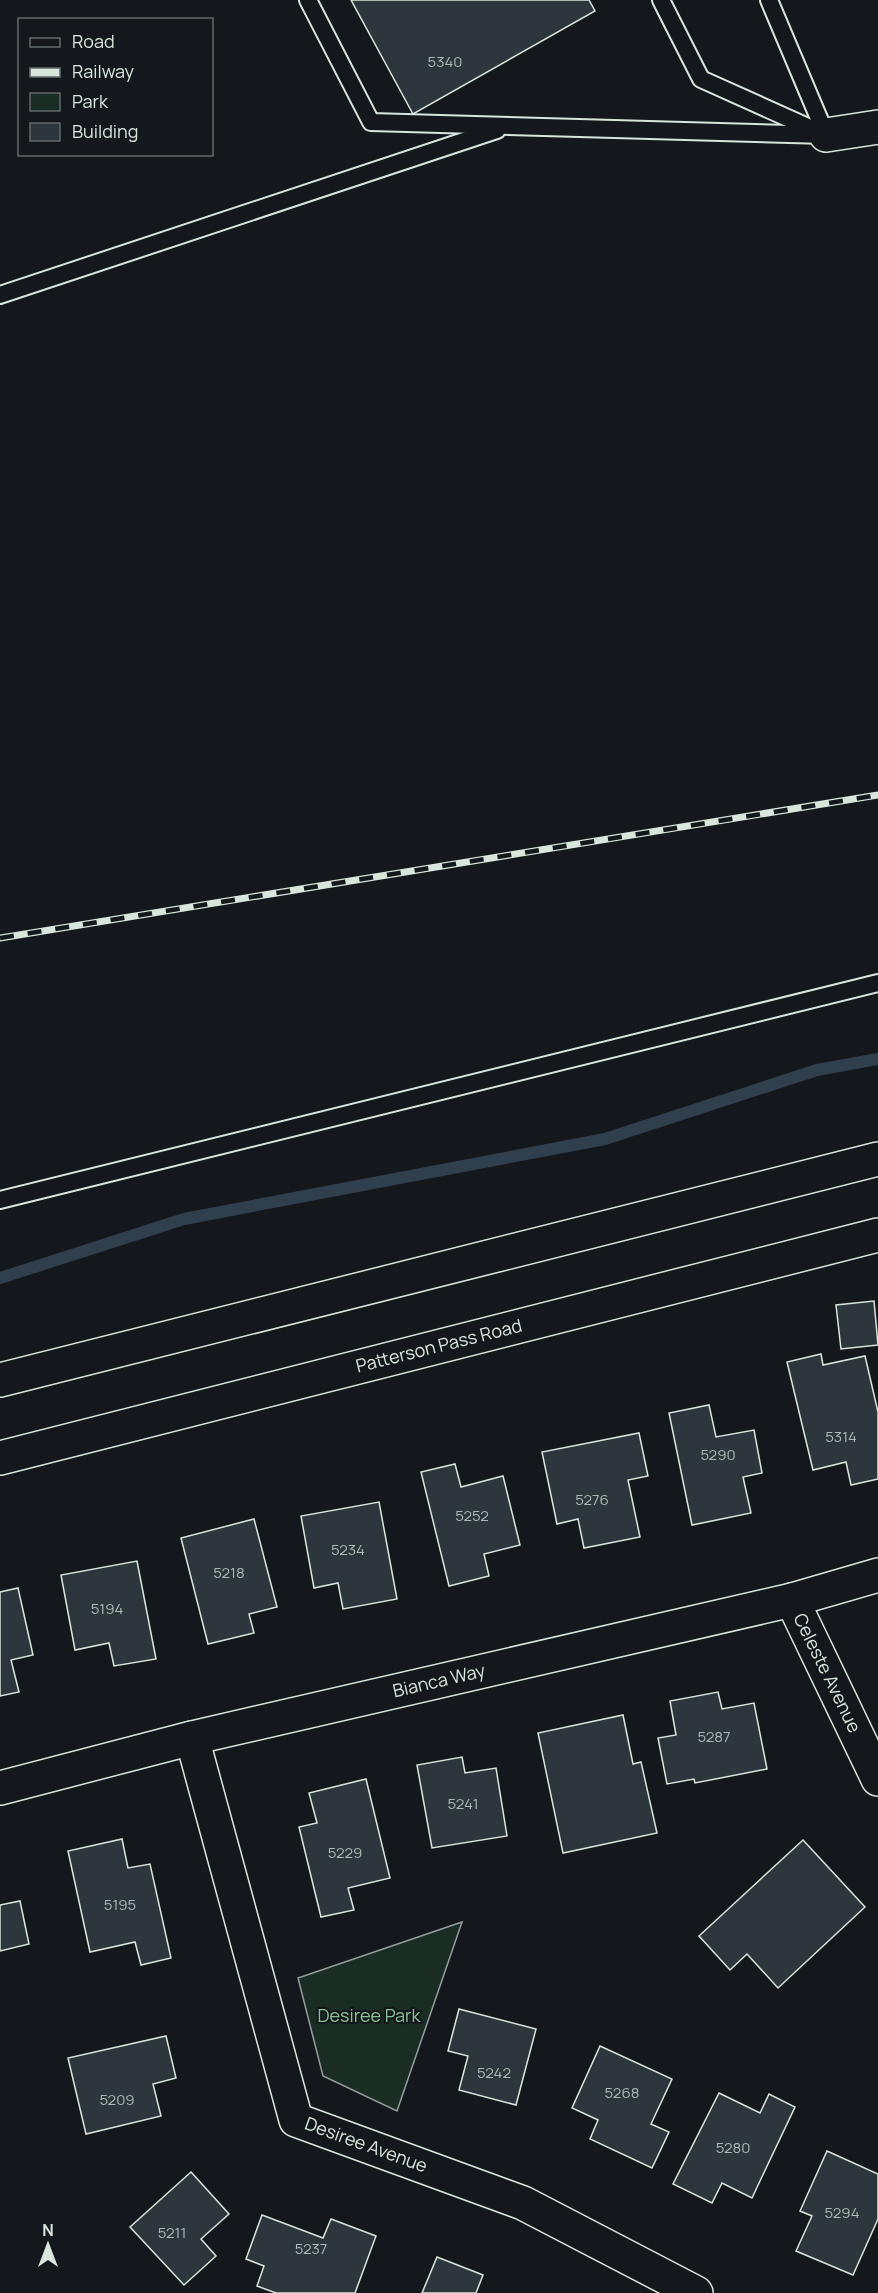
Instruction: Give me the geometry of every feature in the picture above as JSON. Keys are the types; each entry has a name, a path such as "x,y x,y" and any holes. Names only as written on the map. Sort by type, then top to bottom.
{"street":[{"path":"826,135 878,127"},
{"path":"0,1380 878,1159"},
{"name":"Patterson Pass Road","path":"0,1458 878,1235"},
{"name":"Bianca Way","path":"0,1788 192,1738 792,1600 878,1575"},
{"name":"Celeste Avenue","path":"792,1600 878,1779"},
{"name":"Desiree Avenue","path":"192,1738 296,2120 523,2203 696,2293"}],"lane":[{"path":"308,0 371,122 826,135"},
{"path":"661,0 701,79 826,135"},
{"path":"769,0 826,135"},
{"path":"0,295 509,126"},
{"path":"0,1200 878,983"}],"green space":[{"name":"Desiree Park","path":"462,1922 397,2111 323,2076 298,1978"}],"building":[{"path":"351,0 589,0 595,11 413,114"},
{"path":"874,1301 878,1345 841,1349 836,1305"},
{"path":"821,1354 823,1365 865,1356 878,1412 878,1479 851,1485 846,1462 813,1470 787,1362"},
{"path":"709,1405 716,1437 754,1430 762,1473 743,1477 751,1513 692,1525 669,1413"},
{"path":"639,1433 648,1476 628,1480 640,1537 584,1548 578,1519 557,1524 542,1452"},
{"path":"455,1464 461,1487 503,1476 520,1545 484,1554 489,1576 449,1586 421,1472"},
{"path":"379,1502 397,1599 343,1609 338,1583 314,1588 301,1516"},
{"path":"254,1519 277,1607 249,1614 254,1633 208,1644 181,1538"},
{"path":"137,1561 156,1659 114,1666 109,1643 75,1650 61,1575"},
{"path":"18,1588 33,1655 11,1660 19,1692 0,1696 0,1592"},
{"path":"718,1692 722,1709 754,1703 767,1769 695,1783 694,1779 667,1784 658,1738 676,1735 670,1701"},
{"path":"623,1715 633,1764 641,1762 657,1833 563,1853 538,1733"},
{"path":"462,1757 465,1773 496,1768 507,1836 432,1848 417,1765"},
{"path":"366,1779 390,1878 348,1888 354,1910 321,1917 299,1827 317,1823 309,1793"},
{"path":"122,1839 128,1868 150,1864 171,1958 141,1965 135,1942 90,1952 68,1851"},
{"path":"803,1840 865,1907 778,1988 747,1954 730,1970 699,1936"},
{"path":"20,1901 29,1944 0,1951 0,1905"},
{"path":"459,2009 536,2029 516,2105 459,2090 468,2056 448,2051"},
{"path":"166,2036 176,2078 153,2084 161,2116 86,2134 68,2058"},
{"path":"600,2046 672,2079 651,2124 669,2132 652,2168 590,2139 598,2120 572,2108"},
{"path":"719,2093 760,2113 769,2094 795,2107 752,2198 722,2183 712,2203 673,2184"},
{"path":"827,2151 878,2174 878,2219 853,2275 796,2251 812,2216 800,2211"},
{"path":"191,2172 229,2214 201,2239 216,2256 184,2285 130,2227"},
{"path":"262,2215 323,2238 331,2219 376,2236 355,2293 276,2293 257,2286 264,2266 246,2259"},
{"path":"437,2257 483,2275 476,2293 422,2293"}],"waterway":[{"path":"0,1278 184,1219 605,1139 817,1070 878,1059"}],"railway":[{"path":"0,938 878,795"}]}
